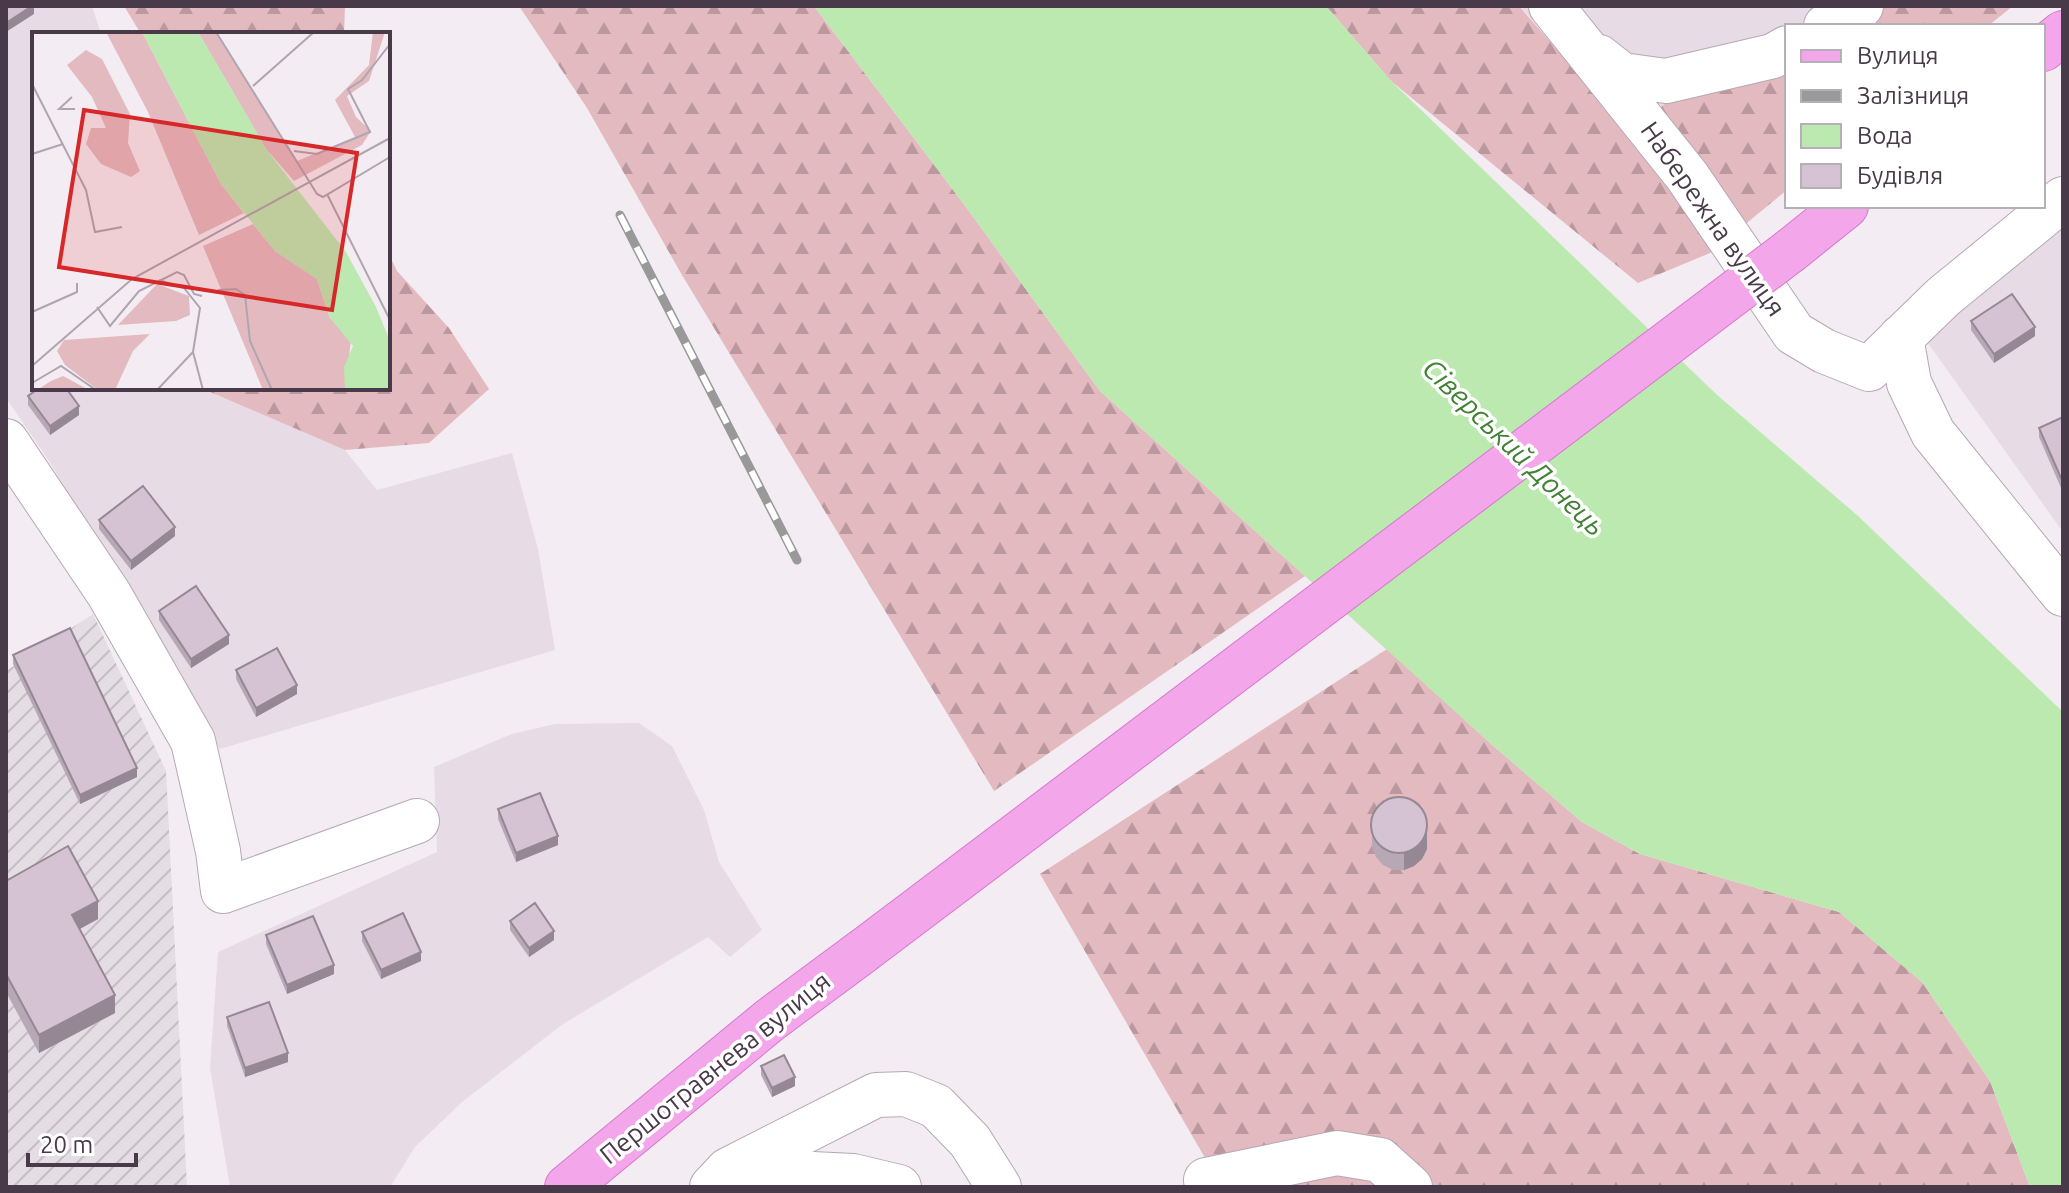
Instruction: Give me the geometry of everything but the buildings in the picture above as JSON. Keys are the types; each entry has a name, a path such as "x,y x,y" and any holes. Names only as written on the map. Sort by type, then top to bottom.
{"main road":[{"path":"2045,47 2063,33"},
{"name":"Першотравнева вулиця","path":"567,1187 770,1020 1844,208"}],"street":[{"name":"Набережна вулиця","path":"1551,6 1687,176 1794,333 1824,351 1869,369 1901,337"},
{"path":"1830,24 1861,6"},
{"path":"1585,46 1622,75 1666,81 1773,56 1785,49"},
{"path":"2063,199 1943,297 1901,337 1909,383 1933,433 2063,594"},
{"path":"6,441 109,594 193,741 218,851 223,891 417,821"},
{"path":"720,1179 876,1095 906,1094 936,1106 970,1141 999,1187"},
{"path":"1206,1180 1337,1153 1380,1160 1410,1187"},
{"path":"720,1179 853,1176 899,1187"}],"shaded area":[{"path":"6,6 92,6 100,32 32,32 32,390 206,390 345,450 377,490 512,453 538,549 555,650 220,749 49,461 6,398"},
{"path":"1520,6 1866,6 1842,24 1785,24 1785,57 1632,135"},
{"path":"2063,228 2063,532 1925,339"},
{"path":"93,614 166,771 187,1187 6,1187 6,671"},
{"path":"639,723 672,746 704,810 719,862 762,930 730,957 708,937 563,1024 462,1102 415,1147 390,1187 230,1187 210,1068 218,952 437,852 434,767 512,734 555,724"}],"green space":[{"path":"124,6 345,6 344,32 140,32"},
{"path":"519,6 814,6 1100,391 1305,576 994,791 682,275 587,108"},
{"path":"1326,6 1519,6 1632,135 1680,89 1785,57 1785,192 1710,253 1638,283 1391,81"},
{"path":"1868,6 2013,6 1990,24 1843,24"},
{"path":"390,256 397,271 449,328 489,389 429,443 345,450 206,390 390,390"},
{"path":"1387,649 1582,822 1640,854 1839,912 1922,982 1990,1081 2030,1187 1222,1187 1040,874"}],"water":[{"name":"Сіверський Донець","path":"814,6 1326,6 1391,81 1716,394 1858,516 2063,712 2063,1187 2030,1187 1990,1081 1922,982 1839,912 1640,854 1582,822 1490,743 1100,391"}],"railway":[{"path":"620,215 797,560"}]}
